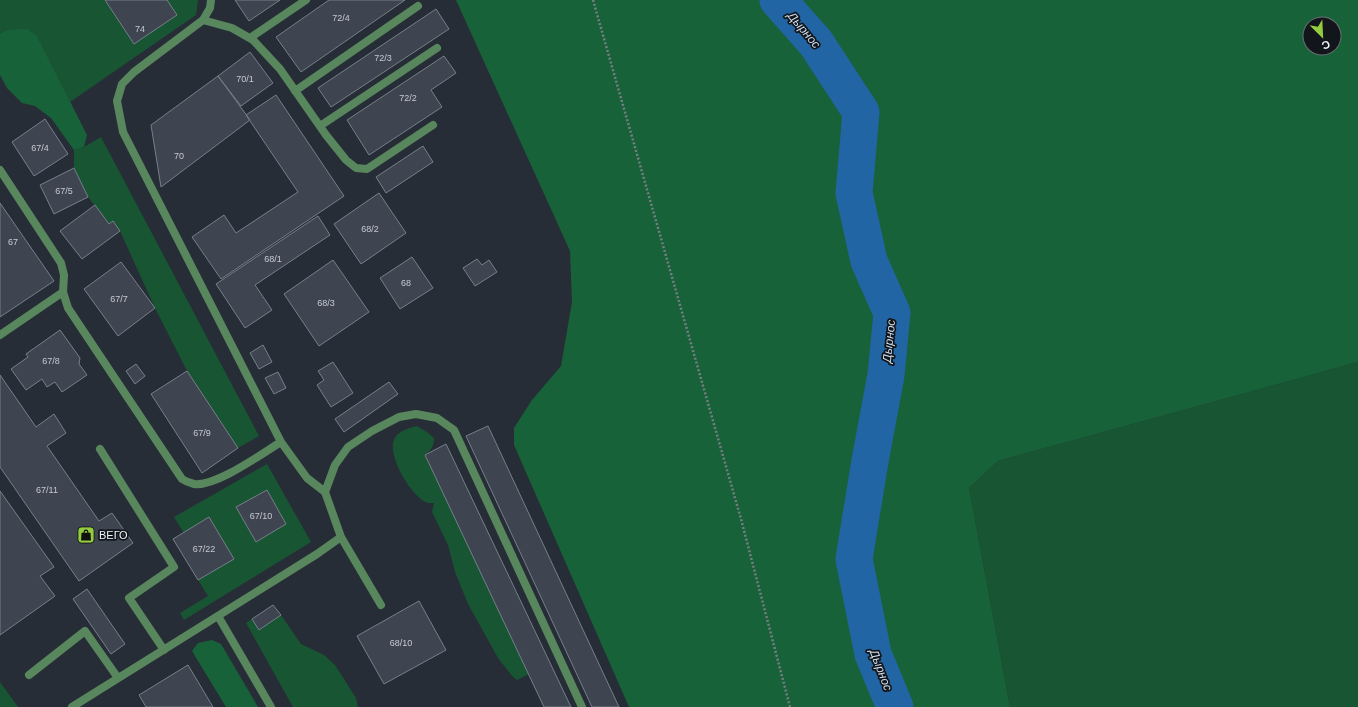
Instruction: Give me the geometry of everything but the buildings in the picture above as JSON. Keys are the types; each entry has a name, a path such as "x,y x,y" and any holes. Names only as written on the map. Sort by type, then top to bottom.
{"lane":[{"path":"211,0 210,8 203,20 134,72 122,84 117,101 123,132 281,442 307,478 325,492 341,538 381,605"},
{"path":"250,38 306,0"},
{"path":"295,91 418,6"},
{"path":"203,20 232,28 253,40 280,69 346,160 356,168 367,169 433,125"},
{"path":"320,126 437,48"},
{"path":"0,170 60,263 64,276 63,292 68,308 182,479 194,484 211,482 230,473 281,442"},
{"path":"0,335 63,292"},
{"path":"325,492 335,465 348,447 372,431 400,417 416,414 437,418 454,430 582,707"},
{"path":"100,449 174,568 129,598 164,650"},
{"path":"72,707 341,538"},
{"path":"218,616 271,707"},
{"path":"29,675 85,632 118,678"}],"path":[{"path":"593,0 739,512 790,707"}],"green space":[{"path":"0,0 105,0 134,44 167,0 198,0 196,15 70,102 37,36 7,30 0,33"},
{"path":"456,0 1358,0 1358,362 998,461 969,488 1010,707 629,707 514,445 514,428 532,400 561,366 572,302 570,251"},
{"path":"27,29 37,36 87,135 84,147 74,150 51,118 35,106 22,103 7,88 0,75 0,33 7,30"},
{"path":"101,137 259,436 238,448 187,371 155,308 120,231 113,221 109,224 88,197 74,168 74,150 84,147"},
{"path":"1358,362 1358,707 1010,707 969,488 998,461"},
{"path":"417,426 434,438 432,448 425,455 529,674 517,680 498,658 468,604 455,572 448,545 432,512 434,503 428,503 422,500 415,493 402,476 397,466 394,456 394,440 398,434 404,430"},
{"path":"267,464 311,542 184,620 180,613 208,596 198,580 234,559 209,518 184,533 174,517","holes":["267,490 286,524 256,542 237,507"]},
{"path":"281,615 301,644 324,655 335,665 356,698 358,707 293,707 246,623 252,619 259,630"},
{"path":"212,640 221,644 258,707 226,707 192,651 198,643"},
{"path":"0,682 18,707 0,707"}],"waterway":[{"name":"Дырнос","path":"778,0 816,43 861,112 854,193 869,261 892,313 886,375 854,559 873,654 895,707"}],"place":[{"name":"ВЕГО","path":"86,535"}]}
